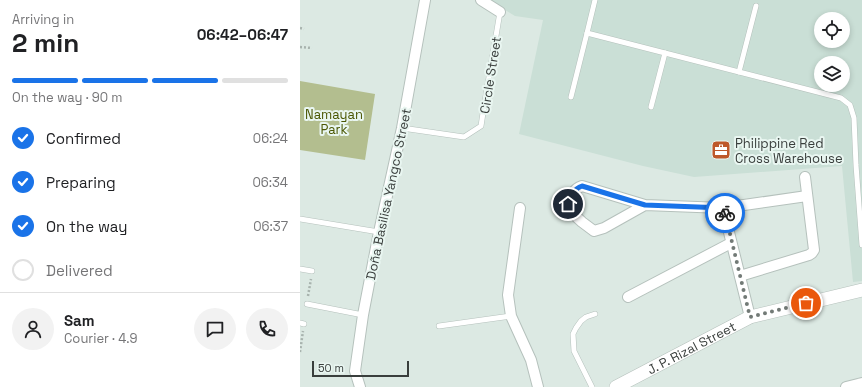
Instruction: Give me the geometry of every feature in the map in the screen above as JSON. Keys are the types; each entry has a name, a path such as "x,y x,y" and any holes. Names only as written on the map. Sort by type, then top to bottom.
{"street":[{"name":"Doña Basilisa Yangco Street","path":"360,387 355,371 363,315 379,232 402,128 425,0"},
{"path":"481,0 500,12"},
{"path":"740,276 812,253 814,250 805,177"},
{"path":"645,205 604,228 594,231 570,211 568,204 574,190 582,186 645,205 724,208 807,196"},
{"path":"520,208 508,295 511,316 531,360 538,387"},
{"path":"724,208 731,243 750,317"},
{"path":"628,297 731,243"},
{"name":"J. P. Rizal Street","path":"616,387 750,317 862,290"},
{"path":"846,387 862,383"}],"lane":[{"path":"571,97 595,0"},
{"path":"739,72 756,6"},
{"name":"Circle Street","path":"402,128 464,137 482,126 500,12"},
{"path":"587,33 841,98 850,105 854,118 862,245"},
{"path":"651,107 666,53"},
{"path":"300,219 379,232"},
{"path":"300,269 312,271"},
{"path":"307,304 363,315"},
{"path":"592,387 574,351 573,334 581,321 586,317 595,314"},
{"path":"439,326 511,316"}],"path":[{"path":"300,28 304,29"},
{"path":"300,47 312,48"}],"shaded area":[{"name":"Philippine Red Cross Warehouse","path":"489,0 862,0 862,281 853,282 842,166 694,177 643,166 519,134 543,20 515,16"}],"green space":[{"name":"Namayan Park","path":"300,81 375,94 365,160 300,150"}],"way so far":[{"path":"725,213 750,317 806,303"}],"place":[{"name":"Philippine Red Cross Warehouse","path":"721,150"}],"route":[{"path":"568,204 574,190 582,186 645,205 724,208 725,213"}]}
